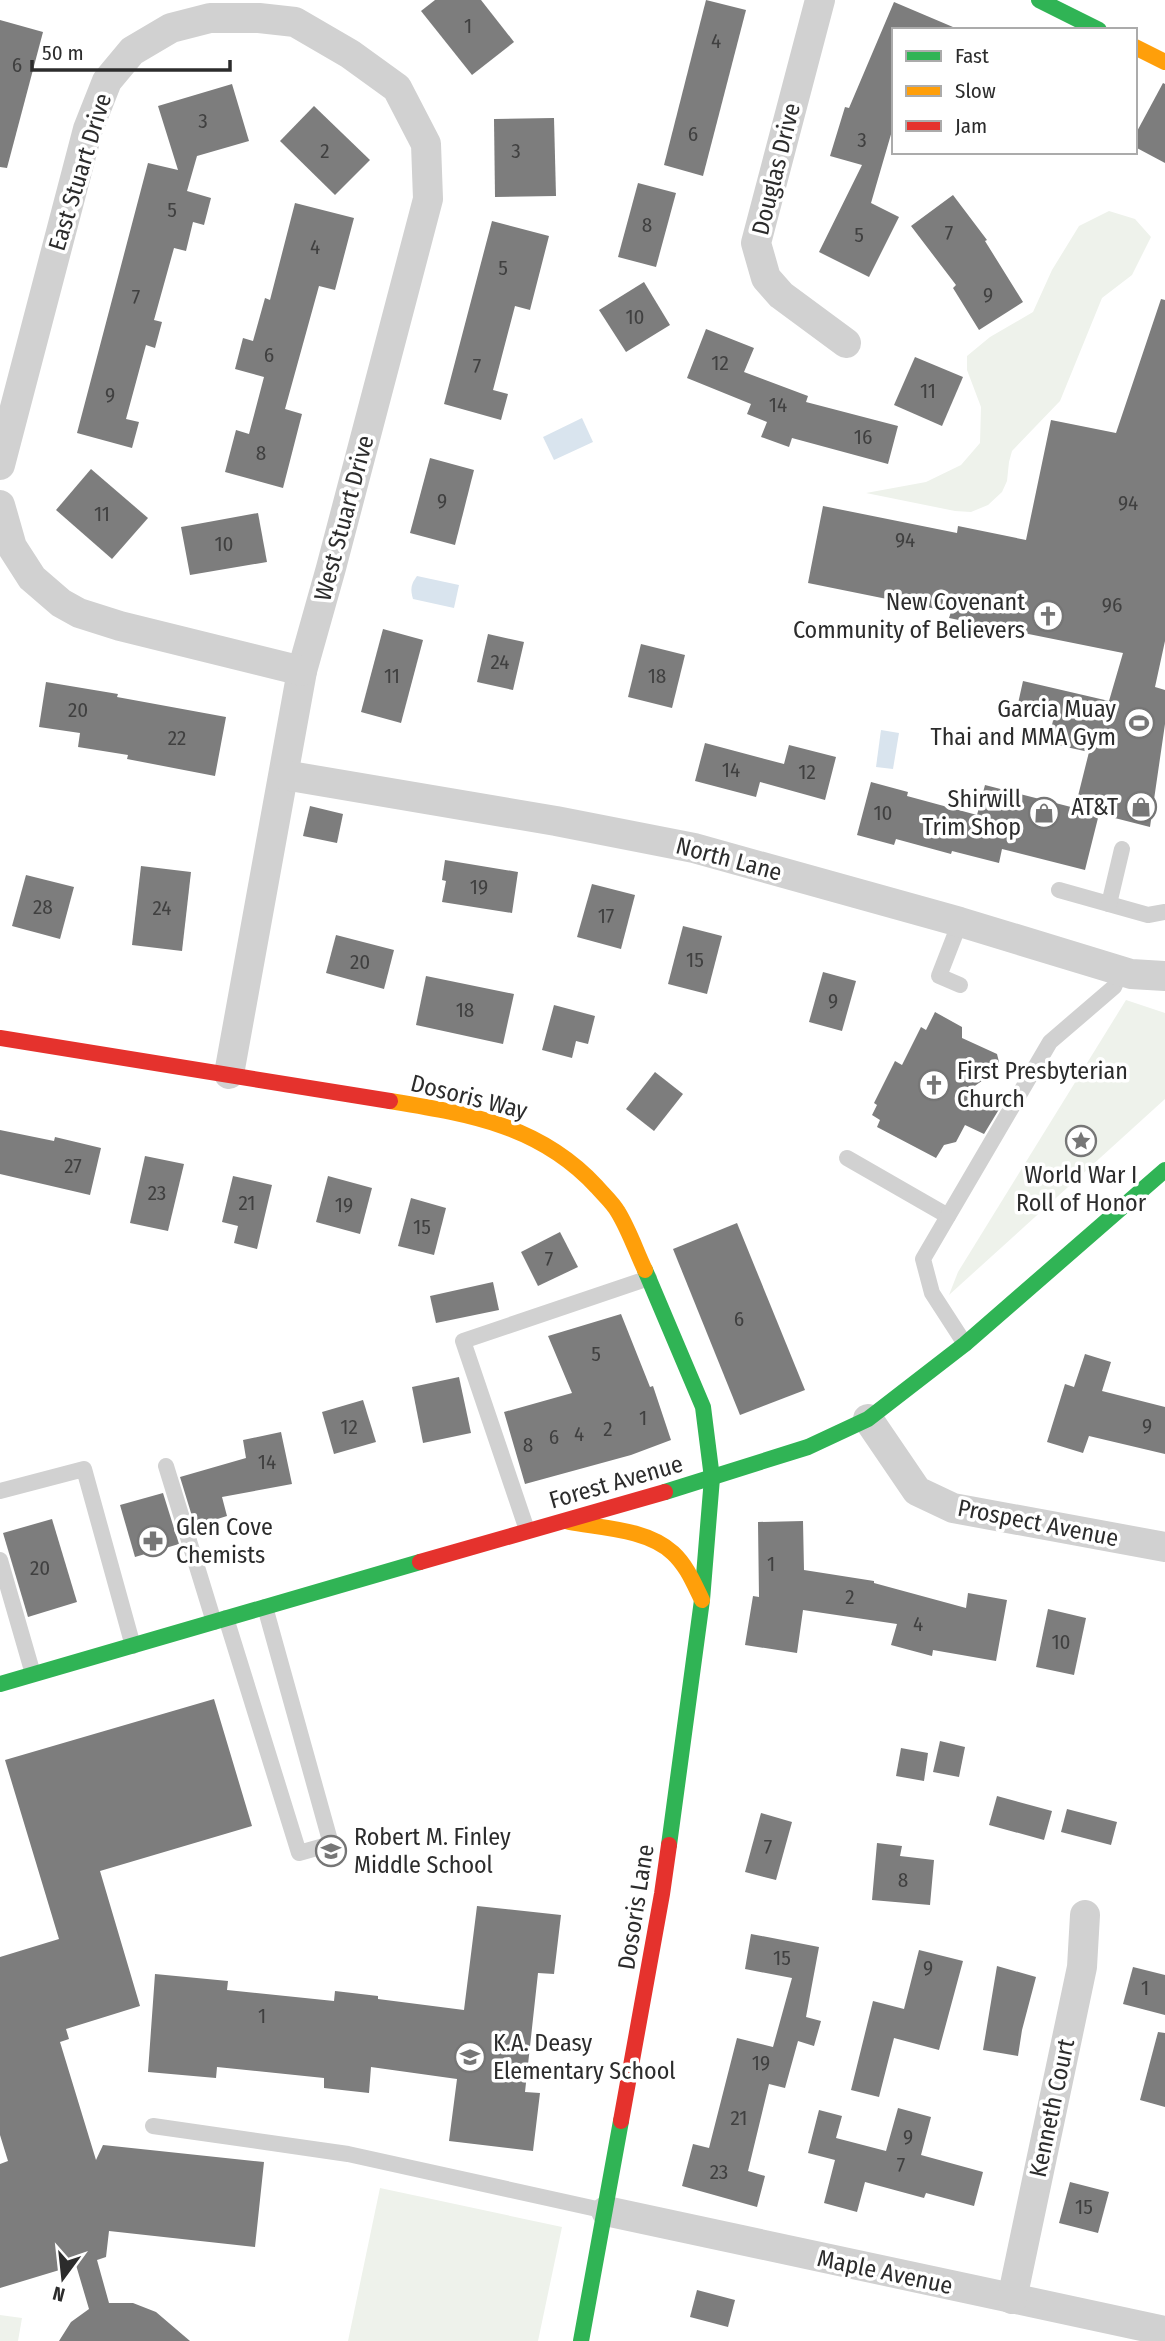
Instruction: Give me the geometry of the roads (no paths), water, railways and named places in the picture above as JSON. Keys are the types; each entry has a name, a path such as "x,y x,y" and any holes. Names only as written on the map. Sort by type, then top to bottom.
{"street":[{"name":"Douglas Drive","path":"820,0 756,243 766,278 782,295 846,343"},
{"path":"1039,0 1088,17"},
{"name":"East Stuart Drive","path":"0,466 88,129 107,81 132,51 171,28 210,18 258,18 298,11"},
{"name":"West Stuart Drive","path":"229,1074 302,671 428,199 426,144 397,88 298,11"},
{"path":"1137,48 1165,62"},
{"path":"0,505 12,547 32,578 61,603 79,613 120,626 302,671"},
{"name":"North Lane","path":"284,775 556,821 694,848 960,922 1131,974 1165,976"},
{"name":"Dosoris Way","path":"0,1038 434,1108 486,1119 527,1134 555,1150 582,1171 617,1210 649,1278 703,1407 712,1478"},
{"name":"Forest Avenue","path":"0,1684 712,1478 808,1447 868,1419 965,1344 1165,1170"},
{"name":"Prospect Avenue","path":"868,1419 918,1491 953,1508 1165,1546"},
{"name":"Dosoris Lane","path":"581,2341 662,1894 702,1600 712,1478"},
{"path":"563,1521 647,1538 672,1552 691,1577 702,1600"},
{"name":"Kenneth Court","path":"1012,2299 1082,1967 1085,1915"},
{"name":"Maple Avenue","path":"606,2211 1165,2331"}],"lane":[{"path":"1109,904 1122,849"},
{"path":"1059,890 1148,915 1165,912"},
{"path":"960,922 939,976 960,985"},
{"path":"965,1344 932,1293 923,1259 1051,1042 1114,987 1121,971"},
{"path":"847,1158 948,1216"},
{"path":"527,1530 463,1341 649,1278"},
{"path":"166,1466 299,1853 331,1844 264,1607"},
{"path":"0,1491 84,1469 133,1646"},
{"path":"0,1560 33,1674"},
{"path":"153,2126 348,2154 606,2211"}],"place":[{"name":"New Covenant Community of Believers","path":"1048,616"},
{"name":"Garcia Muay Thai and MMA Gym","path":"1139,723"},
{"name":"AT&T","path":"1141,807"},
{"name":"Shirwill Trim Shop","path":"1044,813"},
{"name":"First Presbyterian Church","path":"934,1085"},
{"name":"World War I Roll of Honor","path":"1081,1141"},
{"name":"Glen Cove Chemists","path":"153,1541"},
{"name":"Robert M. Finley Middle School","path":"331,1851"},
{"name":"K.A. Deasy Elementary School","path":"470,2057"}]}
